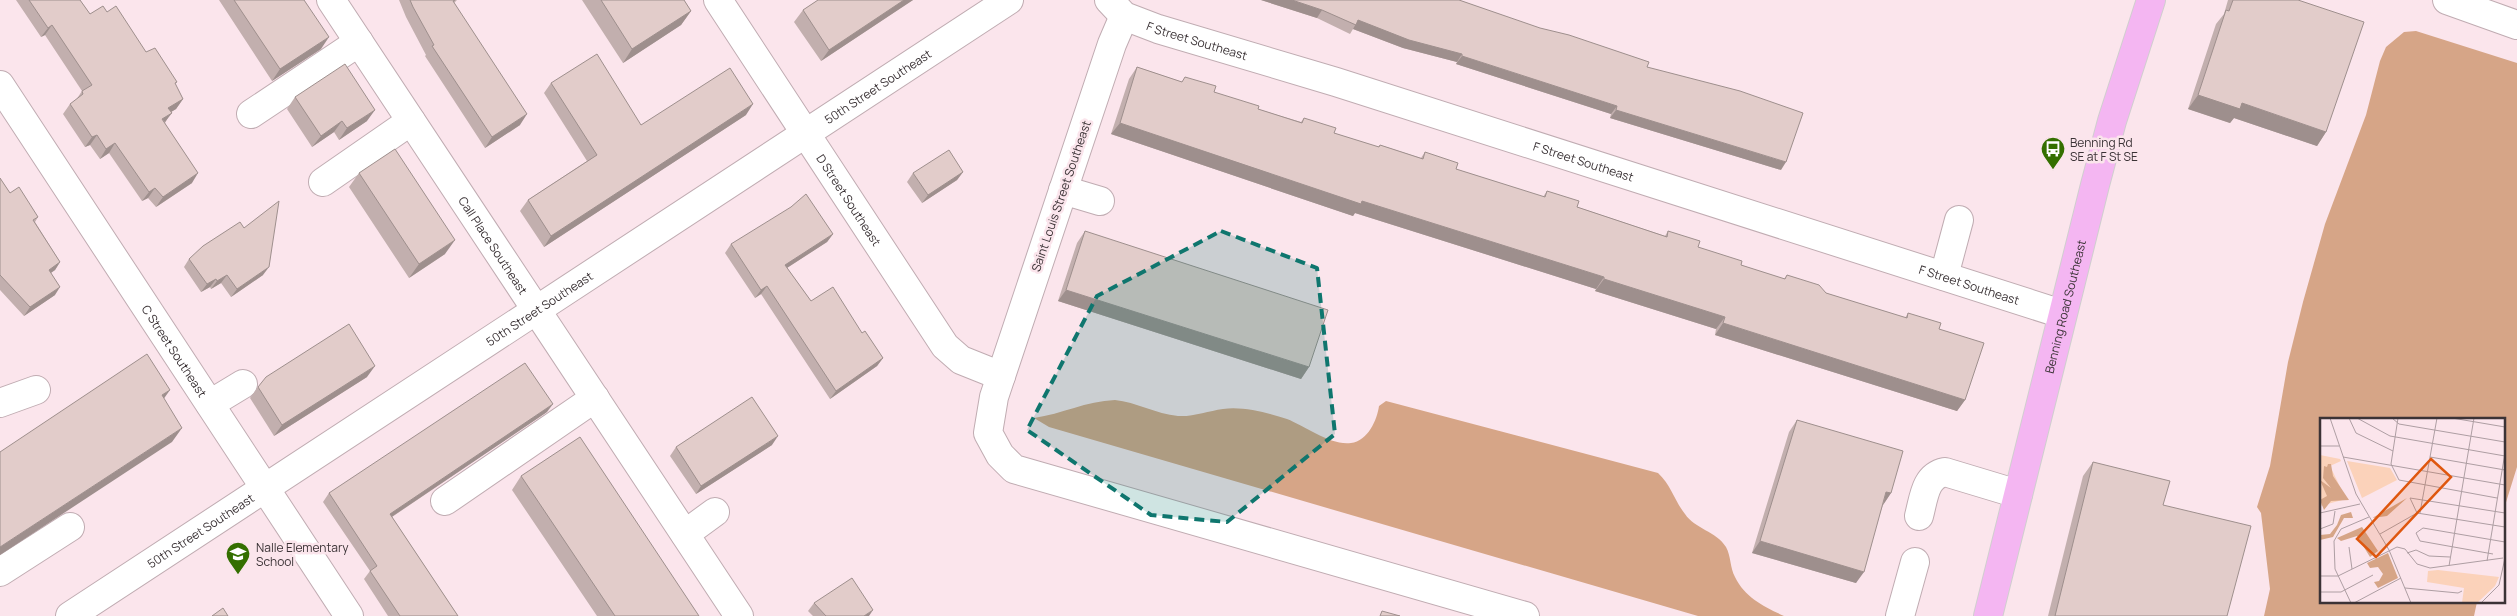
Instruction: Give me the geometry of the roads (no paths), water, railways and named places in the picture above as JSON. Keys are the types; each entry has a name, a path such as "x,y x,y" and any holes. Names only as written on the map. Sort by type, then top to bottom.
{"main road":[{"name":"Benning Road Southeast","path":"1988,616 2062,314 2112,121 2151,0"}],"street":[{"name":"Call Place Southeast","path":"331,0 738,616"},
{"name":"D Street Southeast","path":"718,0 945,346 961,360 1001,376"},
{"name":"50th Street Southeast","path":"70,616 1009,0"},
{"path":"2447,0 2517,25"},
{"name":"F Street Southeast","path":"1116,8 2062,314"},
{"name":"Saint Louis Street Southeast","path":"1116,8 1112,44 994,397 988,433 1000,455 1014,470 1525,616"},
{"path":"251,114 359,42"},
{"name":"C Street Southeast","path":"0,85 349,616"},
{"path":"323,182 411,121"},
{"path":"1063,190 1100,201"},
{"path":"1944,276 1959,220"},
{"path":"210,404 243,384"},
{"path":"0,403 36,390"},
{"path":"445,501 595,398"},
{"path":"1919,516 1930,478 1945,472 2018,494"},
{"path":"684,534 715,512"},
{"path":"0,572 70,527"},
{"path":"1905,615 1915,562"}],"place":[{"name":"Benning Rd SE at F St SE","path":"2053,170"},
{"name":"Nalle Elementary School","path":"238,575"}]}
